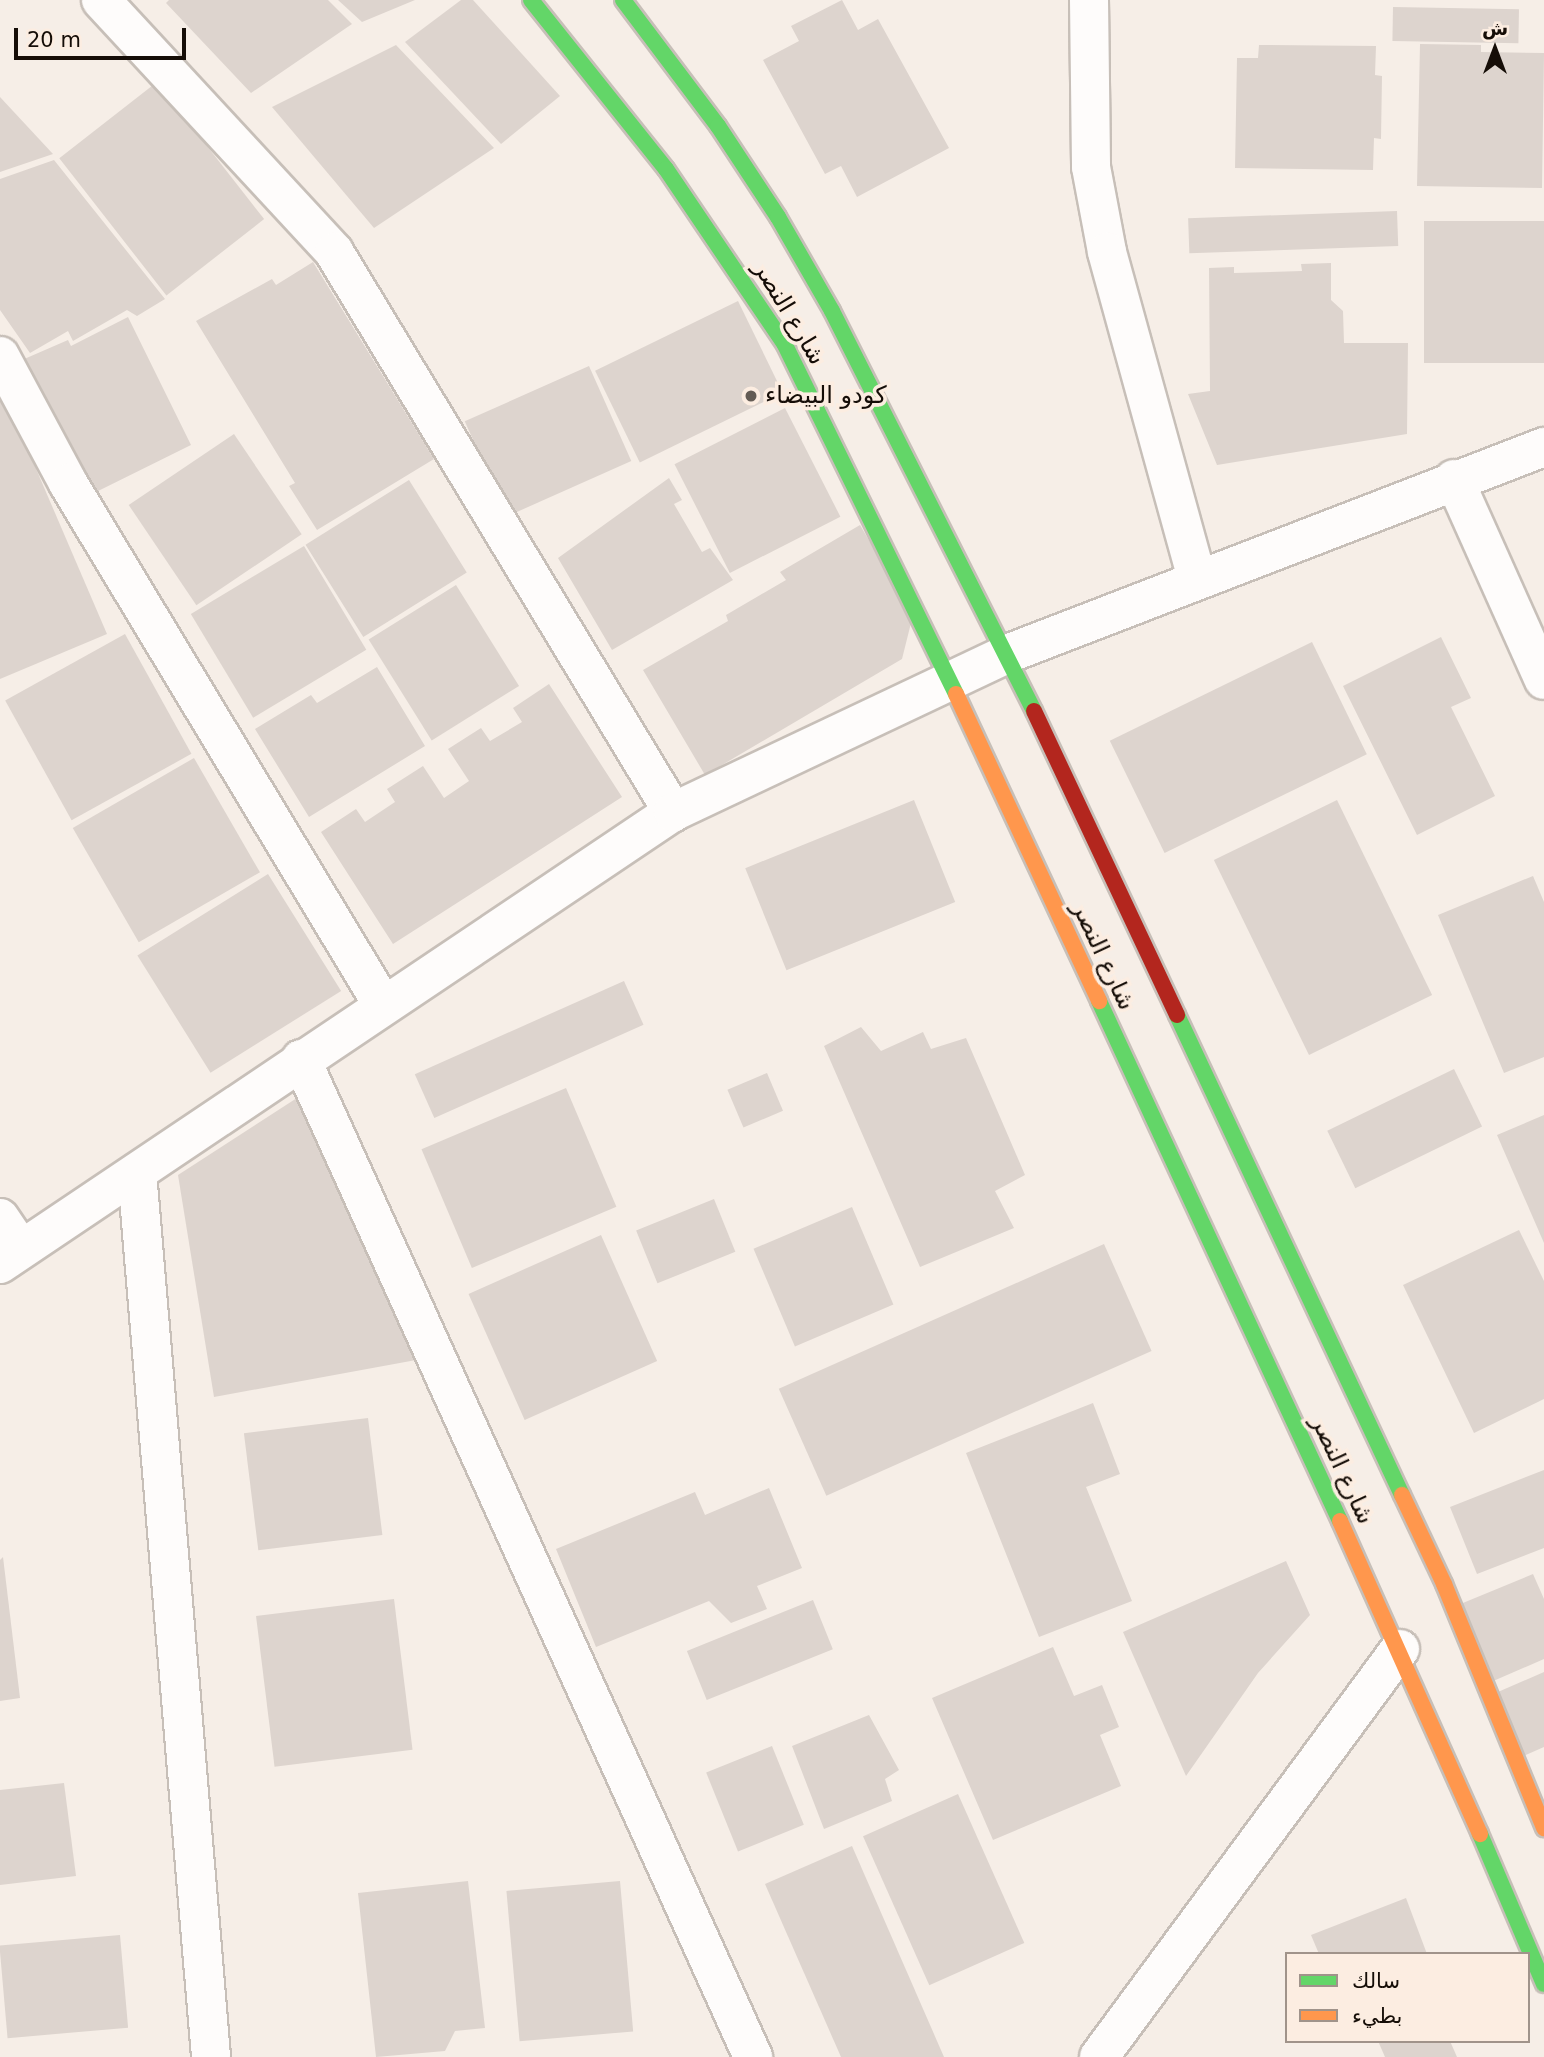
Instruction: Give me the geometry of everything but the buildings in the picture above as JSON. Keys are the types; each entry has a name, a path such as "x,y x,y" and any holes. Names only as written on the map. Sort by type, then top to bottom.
{"street":[{"path":"102,0 334,251 673,812"},
{"name":"شارع النصر","path":"531,0 666,169 785,345 950,681 1400,1649 1544,1984"},
{"name":"شارع النصر","path":"623,0 718,126 778,217 832,312 1007,654 1444,1584 1544,1828"},
{"path":"1089,0 1091,167 1107,253 1197,578"},
{"path":"0,356 68,483 383,1005"},
{"path":"0,1218 10,1256 673,812 1007,654 1197,578 1544,447"},
{"path":"1454,479 1544,680"},
{"path":"301,1059 753,2057"},
{"path":"137,1173 211,2057"},
{"path":"1099,2057 1400,1649"}],"traffic: fast":[{"path":"531,0 666,169 785,345 956,694"},
{"path":"623,0 718,126 778,217 832,311 1034,711"},
{"path":"1099,1001 1340,1521"},
{"path":"1177,1015 1402,1495"},
{"path":"1480,1834 1544,1984"}],"traffic: slow":[{"path":"956,694 1099,1001"},
{"path":"1402,1495 1444,1584 1544,1828"},
{"path":"1340,1521 1480,1834"}],"traffic: jam":[{"path":"1034,711 1177,1015"}],"place":[{"name":"كودو البيضاء","path":"751,396"}]}
